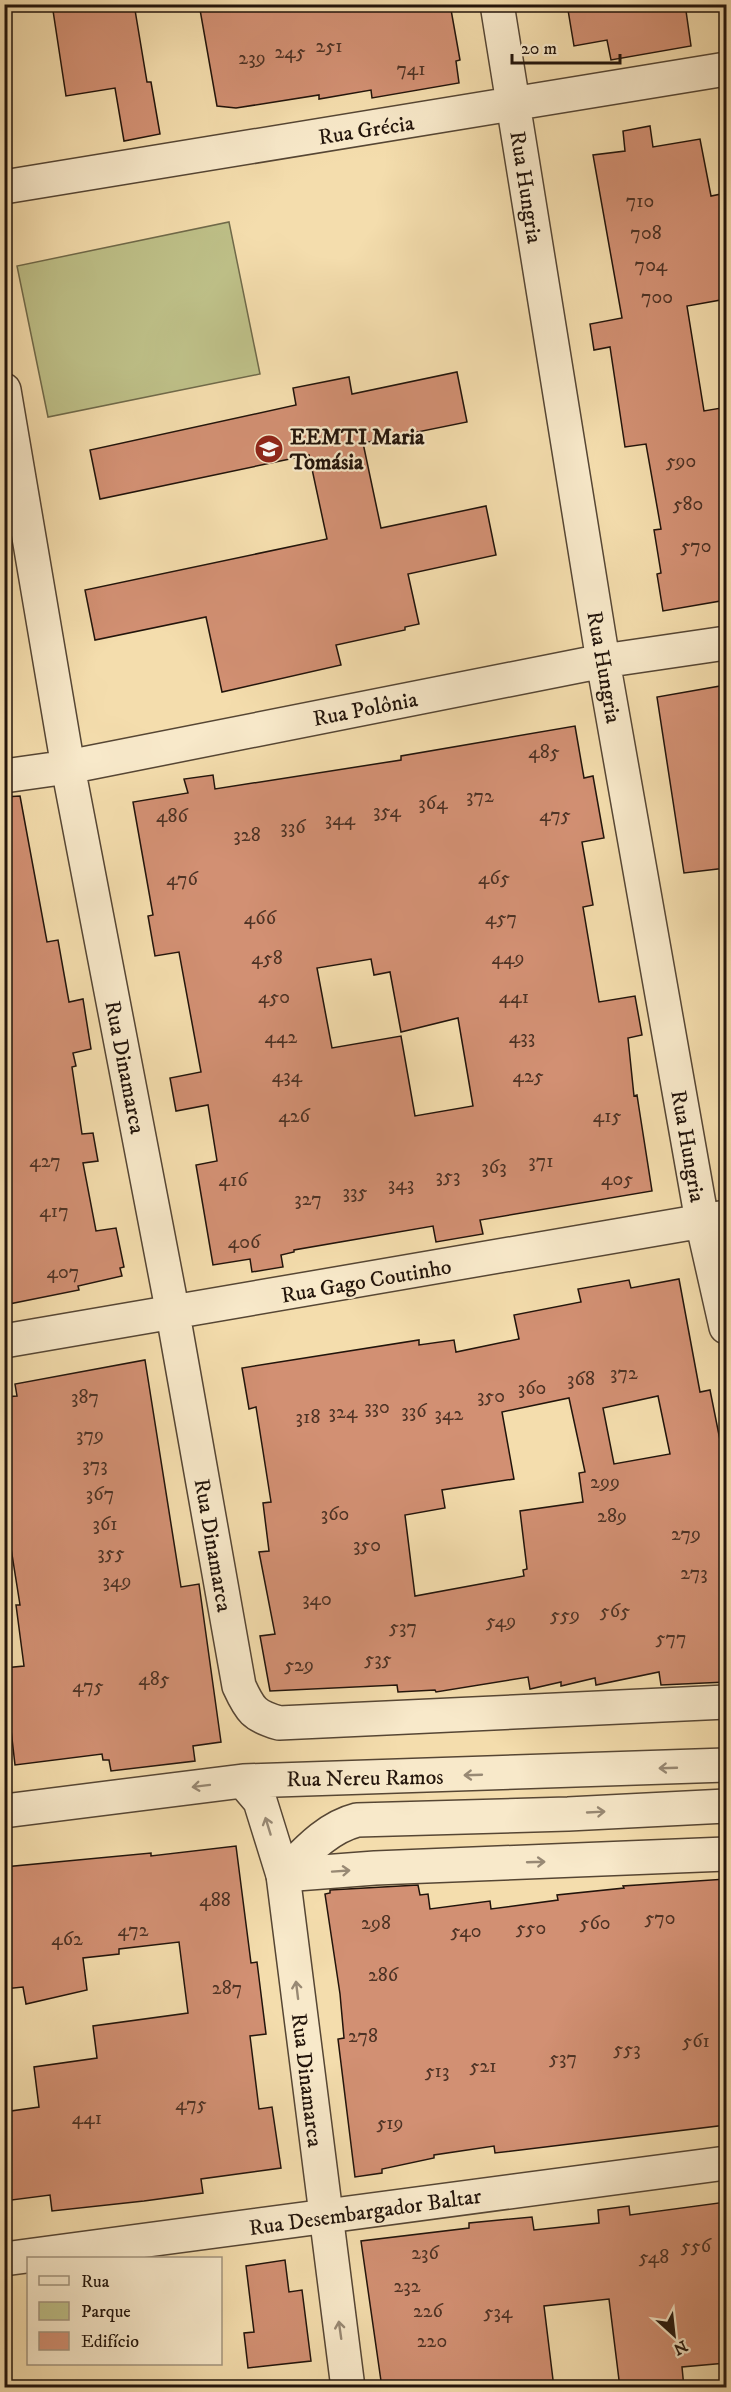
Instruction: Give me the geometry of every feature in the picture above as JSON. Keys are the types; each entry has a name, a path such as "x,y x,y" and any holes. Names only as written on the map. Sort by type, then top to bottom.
{"street":[{"name":"Rua Hungria","path":"497,4 603,660 714,1219 726,1327"},
{"name":"Rua Grécia","path":"4,187 726,69"},
{"name":"Rua Dinamarca","path":"4,390 68,767 173,1314 239,1686 248,1707 260,1718 279,1723 726,1702"},
{"name":"Rua Polônia","path":"4,776 68,767 603,660 726,643"},
{"name":"Rua Gago Coutinho","path":"4,1341 173,1314 714,1219"},
{"name":"Rua Nereu Ramos","path":"4,1811 243,1781 726,1765"},
{"name":"Rua Dinamarca","path":"243,1781 260,1800 283,1875 348,2388"},
{"name":"Rua Nereu Ramos","path":"283,1875 319,1839 347,1822 726,1806"},
{"path":"283,1875 375,1868 726,1854"},
{"name":"Rua Desembargador Baltar","path":"4,2259 726,2163"}],"green space":[{"path":"229,222 260,374 48,417 17,266"}],"building":[{"path":"52,4 134,4 147,82 151,82 160,134 124,141 115,88 66,96"},
{"path":"199,4 450,4 460,60 456,61 459,83 372,98 371,90 319,99 319,95 236,108 217,106"},
{"path":"567,4 685,4 691,46 611,60 607,40 574,46"},
{"path":"650,126 653,147 700,139 711,196 726,193 726,253 721,254 726,299 687,306 704,411 721,408 726,440 726,600 663,611 657,574 661,573 654,530 661,529 646,444 625,447 610,347 594,350 590,324 622,318 593,155 625,151 623,131"},
{"path":"457,372 467,422 363,443 381,528 486,506 496,555 408,574 419,624 405,627 405,630 336,645 341,665 222,692 206,617 95,640 85,590 327,539 309,455 100,499 90,450 296,405 293,388 349,377 352,394"},
{"path":"726,685 726,868 684,873 657,697"},
{"path":"575,726 584,778 593,776 604,838 582,842 593,905 583,907 599,1002 635,996 642,1035 628,1038 634,1096 637,1095 652,1191 480,1220 483,1234 436,1242 433,1226 294,1250 294,1252 281,1255 283,1267 252,1272 250,1259 213,1265 196,1165 217,1161 208,1105 176,1111 170,1078 201,1072 179,952 155,956 148,916 153,915 133,802 188,793 184,779 213,775 215,789 401,760 401,756","holes":["371,959 374,975 390,972 401,1032 458,1018 473,1106 415,1116 401,1036 332,1048 317,968"]},
{"path":"20,796 47,942 58,940 69,1002 83,999 91,1049 73,1053 76,1066 72,1067 82,1134 93,1133 98,1161 83,1163 96,1231 116,1228 124,1267 120,1268 122,1276 78,1286 79,1290 4,1305 4,1247 10,1246 4,1216 4,797"},
{"path":"679,1279 700,1392 710,1390 726,1470 726,1682 661,1685 659,1672 596,1685 595,1678 561,1686 561,1682 530,1689 528,1677 436,1692 435,1690 398,1692 397,1685 270,1691 260,1636 275,1634 259,1552 269,1551 263,1503 271,1502 256,1407 249,1409 242,1368 419,1340 419,1345 454,1340 456,1352 519,1339 514,1315 581,1302 578,1289 629,1280 631,1288","holes":["658,1396 670,1454 614,1464 603,1408","569,1398 585,1472 579,1473 583,1502 520,1511 527,1569 523,1570 524,1576 415,1596 405,1515 445,1508 442,1490 514,1479 502,1412"]},
{"path":"145,1360 181,1587 199,1584 221,1742 193,1746 195,1761 111,1771 109,1760 103,1760 102,1754 15,1765 4,1668 24,1666 16,1605 20,1605 7,1523 4,1523 4,1397 17,1396 15,1384"},
{"path":"236,1846 251,1963 257,1962 266,2034 250,2036 259,2109 272,2107 281,2168 201,2179 203,2193 144,2201 52,2211 50,2195 4,2201 4,2112 39,2107 34,2067 97,2058 93,2026 188,2013 179,1942 119,1949 119,1954 83,1958 87,1990 26,2004 23,1987 4,1989 4,1867 151,1853 151,1856"},
{"path":"726,1879 726,2125 495,2153 494,2146 434,2155 434,2158 382,2169 382,2173 355,2177 338,2039 344,2038 340,1994 325,1894 330,1893 330,1890 418,1885 420,1895 428,1894 430,1909 490,1901 491,1909 558,1900 557,1895 624,1888 623,1886"},
{"path":"726,2202 726,2363 682,2367 684,2388 620,2388 609,2299 544,2306 554,2388 382,2388 361,2241 469,2228 469,2223 532,2217 534,2230 599,2223 598,2210 629,2206 630,2215"},
{"path":"285,2260 289,2292 302,2290 311,2361 248,2368 244,2333 254,2332 246,2266"}],"place":[{"name":"EEMTI Maria Tomásia","path":"269,449"}]}
